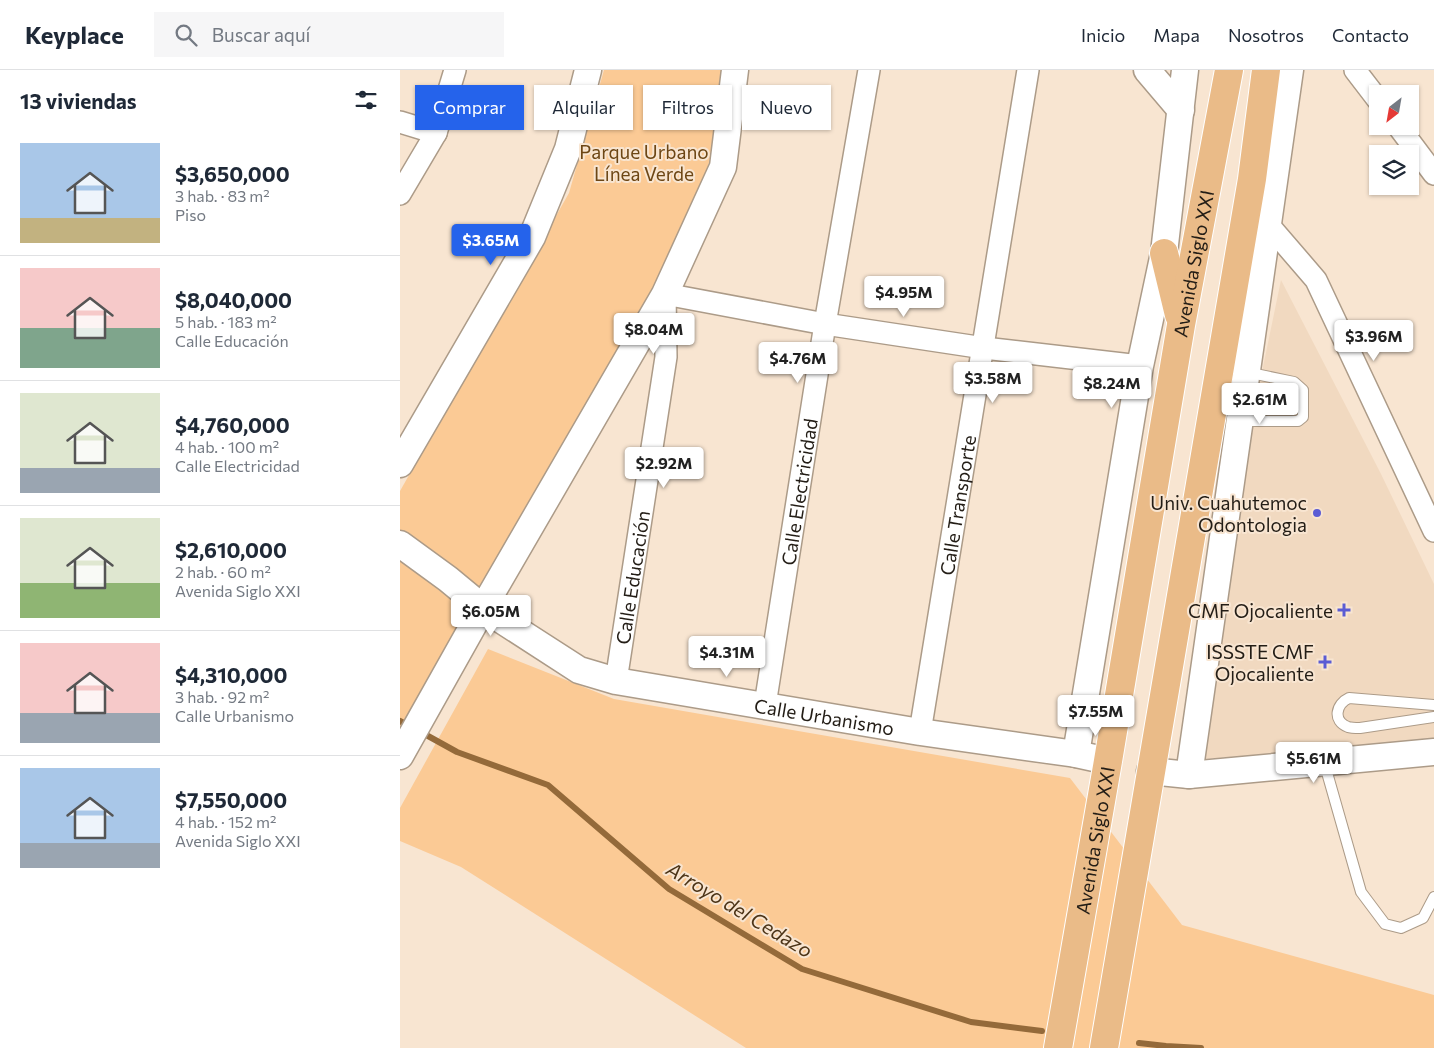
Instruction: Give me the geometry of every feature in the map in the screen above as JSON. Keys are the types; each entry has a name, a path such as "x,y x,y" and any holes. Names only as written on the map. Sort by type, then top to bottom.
{"highway":[{"name":"Avenida Siglo XXI","path":"1058,1048 1181,325 1229,70"},
{"path":"1104,1048 1252,179 1266,70"},
{"path":"1252,179 1267,135 1279,70"},
{"path":"1164,253 1181,325"}],"street":[{"path":"400,194 436,133 455,70"},
{"path":"400,464 532,237 568,149 588,70"},
{"path":"400,756 483,608 665,294 723,166 735,70"},
{"name":"Calle Electricidad","path":"765,705 869,70"},
{"name":"Calle Transporte","path":"920,732 1028,70"},
{"path":"1147,70 1182,110"},
{"name":"Avenida Siglo XXI","path":"1076,754 1140,366 1164,253 1182,110 1185,70"},
{"path":"1190,775 1290,70"},
{"path":"1355,70 1369,88"},
{"path":"400,122 436,133"},
{"path":"1405,135 1434,174"},
{"path":"1267,223 1316,280 1434,532"},
{"path":"665,294 826,324 984,348 1140,366"},
{"name":"Calle Educación","path":"616,681 666,357 665,294"},
{"name":"Calle Urbanismo","path":"400,544 448,579 483,608 579,670 616,681 920,732 1076,754 1108,761"},
{"path":"1150,770 1190,775 1434,752"}],"lane":[{"path":"1239,421 1298,422 1303,417 1303,390 1294,382 1246,372"},
{"path":"1434,705 1349,698 1338,707 1337,716 1341,724 1349,728 1434,717"},
{"path":"1324,762 1361,892 1385,924 1402,928 1423,918 1434,897"}],"shaded area":[{"name":"ISSSTE CMF Ojocaliente","path":"1281,280 1381,474 1434,584 1434,741 1204,759 1243,464"}],"green space":[{"name":"Parque Urbano Línea Verde","path":"604,70 723,70 721,85 643,85 643,130 715,130 711,155 702,188 646,309 400,735 400,491 569,193 587,130 633,130 633,85 600,85"},
{"path":"488,649 614,699 1070,778 1182,925 1434,995 1434,1048 746,1048 461,867 400,841 400,808"}],"waterway":[{"name":"Arroyo del Cedazo","path":"400,721 411,727"},
{"name":"Arroyo del Cedazo","path":"419,731 457,752 548,785 669,889 802,969 971,1022 1042,1031"},
{"name":"Arroyo del Cedazo","path":"1139,1043 1201,1048"}],"place":[{"name":"Univ. Cuahutemoc Odontologia","path":"1317,513"},
{"name":"CMF Ojocaliente","path":"1344,610"},
{"name":"ISSSTE CMF Ojocaliente","path":"1325,662"}]}
